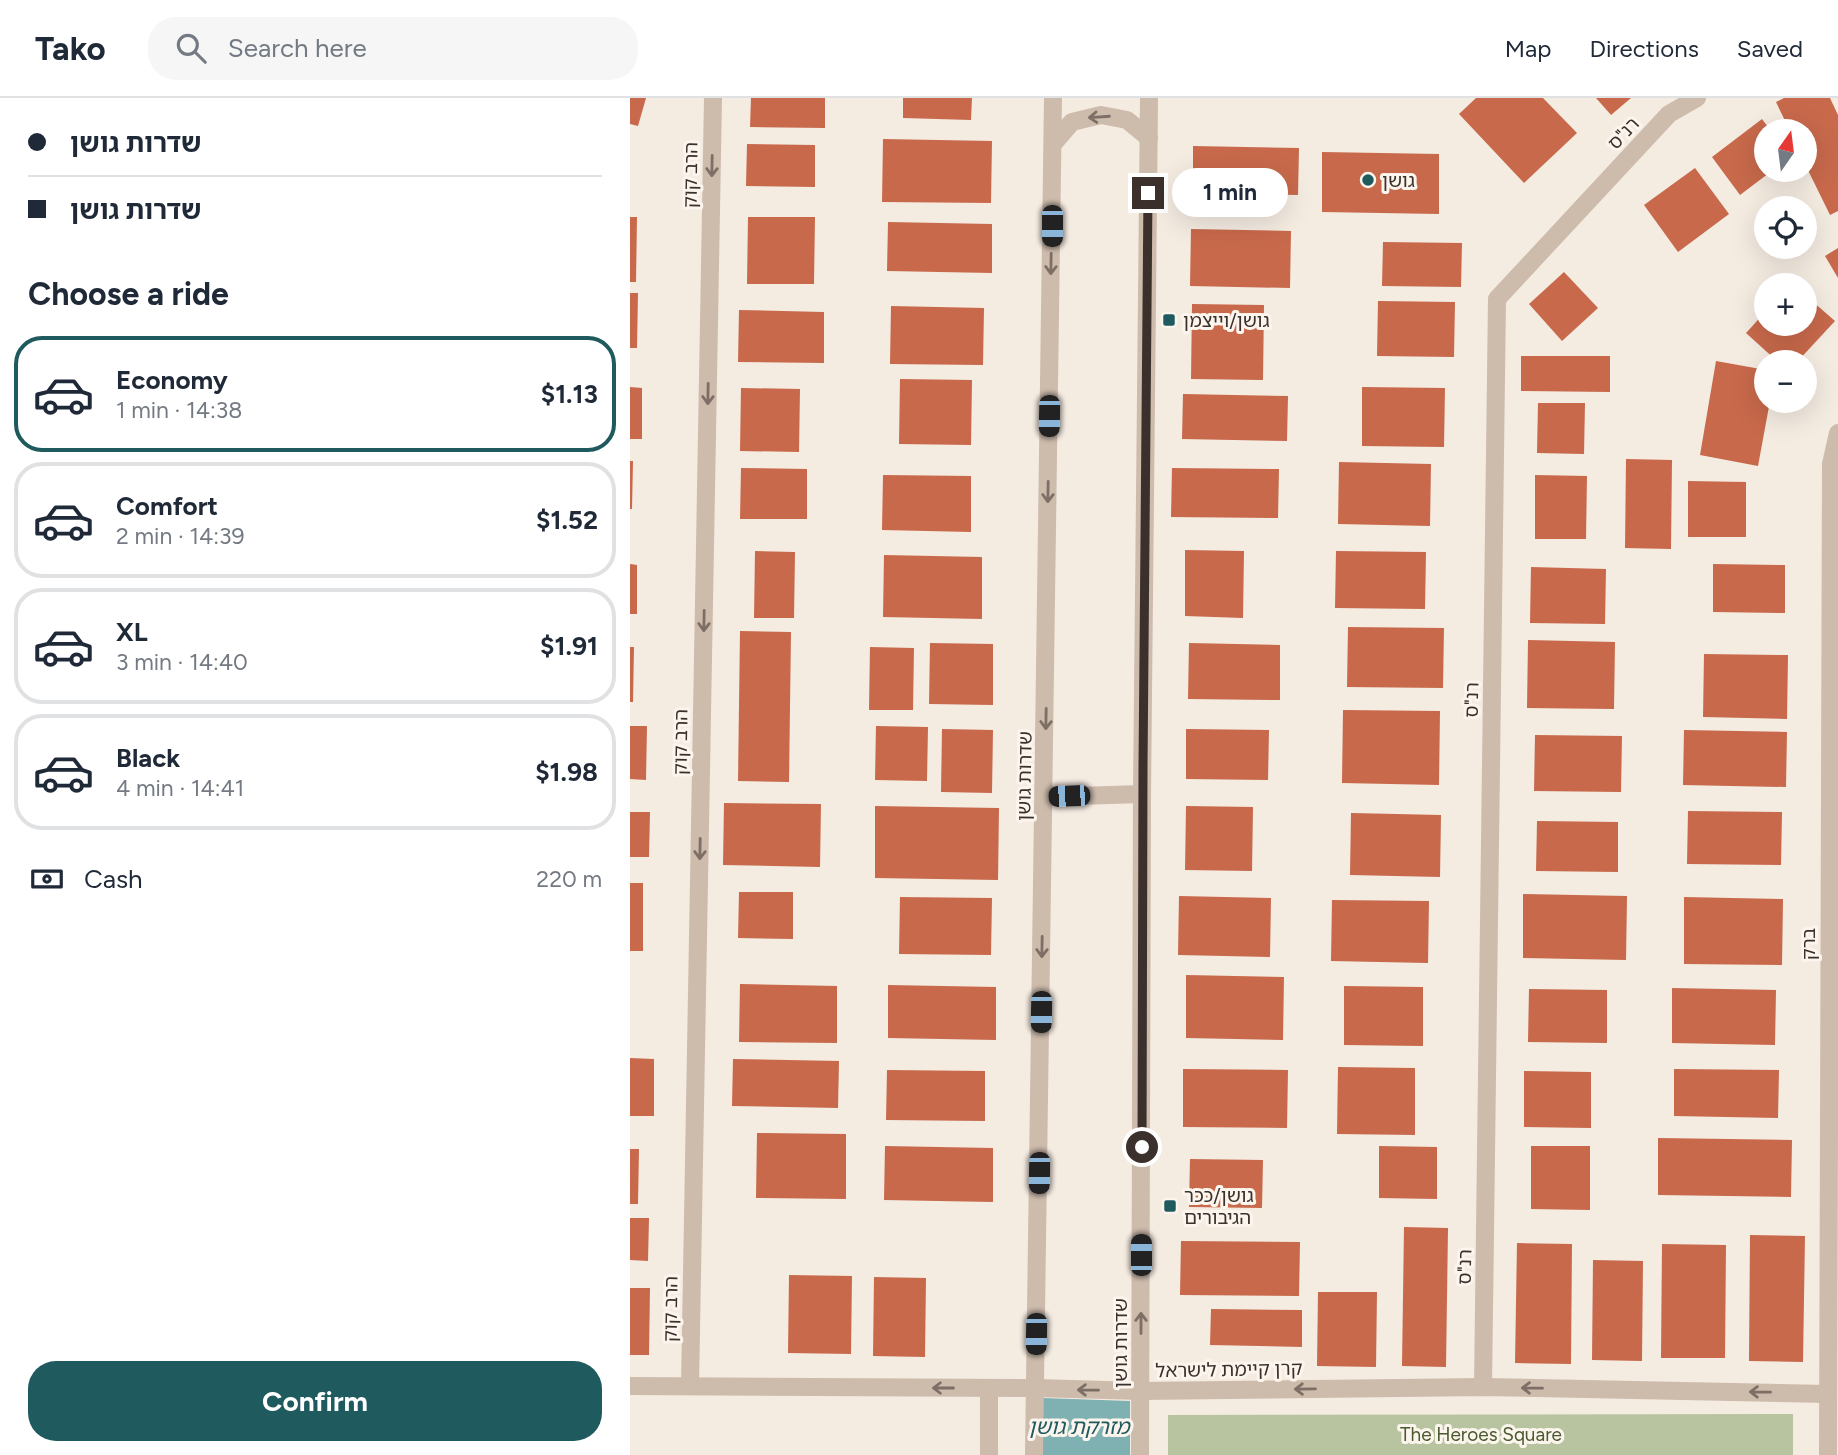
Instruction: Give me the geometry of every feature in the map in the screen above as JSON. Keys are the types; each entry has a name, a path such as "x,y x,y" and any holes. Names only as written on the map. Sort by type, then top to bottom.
{"street":[{"name":"הרב קוק","path":"690,1386 713,98"},
{"name":"שדרות גושן","path":"1034,1455 1053,98"},
{"name":"שדרות גושן","path":"1140,1455 1142,794 1149,98"},
{"name":"רנ\"ס","path":"1483,1387 1497,299 1669,114 1698,98"},
{"path":"1053,144 1072,122 1101,115 1127,120 1149,138"},
{"name":"ברק","path":"1828,1455 1830,478 1838,433"},
{"path":"1045,797 1142,794"},
{"name":"קרן קיימת לישראל","path":"630,1386 1141,1391 1483,1387 1828,1394"},
{"path":"989,1388 989,1455"}],"green space":[{"name":"The Heroes Square","path":"1793,1414 1793,1455 1168,1455 1168,1415"}],"water":[{"name":"מזרקת גושן","path":"1043,1398 1130,1401 1130,1455 1042,1455"}],"building":[{"path":"630,98 646,98 638,126 630,124"},
{"path":"751,98 825,98 825,128 750,127"},
{"path":"903,98 972,98 971,120 903,118"},
{"path":"1476,98 1543,98 1577,133 1524,183 1459,114"},
{"path":"1596,98 1631,98 1611,115"},
{"path":"1784,98 1830,98 1838,115 1838,211 1830,215 1814,182 1817,182 1817,119 1784,119 1776,102"},
{"path":"1754,125 1754,182 1757,182 1740,195 1712,157"},
{"path":"883,139 992,141 991,203 882,202"},
{"path":"747,144 815,145 815,187 746,186"},
{"path":"1193,146 1299,148 1298,195 1193,193"},
{"path":"1322,152 1439,154 1439,214 1322,212"},
{"path":"1695,168 1729,214 1678,252 1644,205"},
{"path":"630,217 637,217 636,282 630,282"},
{"path":"748,217 815,217 814,284 747,284"},
{"path":"888,222 992,224 992,273 887,271"},
{"path":"1191,229 1291,231 1290,288 1190,286"},
{"path":"1383,242 1462,243 1461,287 1382,286"},
{"path":"1838,248 1838,278 1825,256"},
{"path":"1564,272 1598,308 1562,341 1529,304"},
{"path":"630,293 638,293 637,348 630,348"},
{"path":"1378,301 1455,302 1454,357 1377,356"},
{"path":"1192,304 1264,305 1263,380 1191,379"},
{"path":"1817,305 1835,321 1808,350 1765,350 1746,333 1754,324 1754,336 1817,336"},
{"path":"891,306 984,308 983,365 890,364"},
{"path":"739,310 824,312 824,363 738,362"},
{"path":"1521,356 1610,356 1610,392 1521,391"},
{"path":"1716,361 1754,368 1754,413 1768,413 1758,466 1700,455"},
{"path":"900,379 972,380 971,445 899,444"},
{"path":"630,387 642,388 642,439 630,439"},
{"path":"1362,387 1445,388 1444,447 1362,446"},
{"path":"741,388 800,389 799,452 740,451"},
{"path":"1183,394 1288,396 1287,441 1182,439"},
{"path":"1538,403 1585,403 1584,454 1537,453"},
{"path":"1626,459 1672,460 1671,549 1625,548"},
{"path":"630,461 633,461 632,509 630,509"},
{"path":"1339,462 1431,464 1430,526 1338,524"},
{"path":"741,468 807,469 807,519 740,519"},
{"path":"1172,468 1279,469 1278,518 1171,517"},
{"path":"883,475 971,476 971,532 882,530"},
{"path":"1535,475 1587,476 1586,539 1535,539"},
{"path":"1688,481 1746,482 1746,537 1688,537"},
{"path":"1185,550 1244,551 1243,618 1185,616"},
{"path":"755,551 795,552 794,618 754,618"},
{"path":"1336,551 1426,552 1425,609 1335,608"},
{"path":"884,555 982,557 982,619 883,617"},
{"path":"630,564 637,565 637,614 630,614"},
{"path":"1713,564 1785,565 1785,613 1713,612"},
{"path":"1531,567 1606,569 1605,624 1530,623"},
{"path":"1348,627 1444,628 1443,688 1347,687"},
{"path":"740,631 791,632 789,782 738,781"},
{"path":"1528,640 1615,642 1614,709 1527,708"},
{"path":"930,643 993,644 993,705 929,704"},
{"path":"1189,643 1280,645 1280,700 1188,699"},
{"path":"630,647 634,647 633,702 630,702"},
{"path":"870,647 914,648 913,710 869,710"},
{"path":"1704,654 1788,655 1787,719 1703,717"},
{"path":"1343,710 1440,711 1439,785 1342,783"},
{"path":"630,726 647,726 646,780 630,779"},
{"path":"876,726 928,727 927,781 875,780"},
{"path":"942,729 993,730 992,793 941,792"},
{"path":"1186,729 1269,730 1268,780 1186,779"},
{"path":"1684,730 1787,732 1786,787 1683,785"},
{"path":"1535,735 1622,736 1621,792 1534,791"},
{"path":"724,803 821,804 820,867 723,865"},
{"path":"875,806 999,808 998,880 875,878"},
{"path":"1186,806 1253,807 1252,871 1185,870"},
{"path":"1688,811 1782,812 1781,865 1687,864"},
{"path":"630,812 650,812 649,857 630,857"},
{"path":"1351,813 1441,815 1440,877 1350,875"},
{"path":"1537,821 1618,822 1618,872 1536,871"},
{"path":"630,883 643,883 643,951 630,951"},
{"path":"739,892 793,892 793,939 738,938"},
{"path":"1523,894 1627,896 1626,960 1523,958"},
{"path":"1179,896 1271,898 1270,957 1178,955"},
{"path":"900,897 992,898 991,955 899,954"},
{"path":"1684,897 1783,899 1782,965 1684,964"},
{"path":"1332,900 1429,901 1428,963 1331,961"},
{"path":"1186,975 1284,977 1283,1040 1186,1038"},
{"path":"740,984 837,986 837,1043 739,1042"},
{"path":"888,985 996,987 996,1040 888,1038"},
{"path":"1344,986 1423,987 1423,1046 1344,1045"},
{"path":"1672,988 1776,990 1775,1045 1672,1043"},
{"path":"1529,989 1607,990 1607,1043 1528,1042"},
{"path":"630,1058 654,1059 654,1116 630,1116"},
{"path":"733,1059 839,1061 838,1108 732,1106"},
{"path":"1338,1067 1415,1068 1415,1135 1337,1134"},
{"path":"1183,1069 1288,1070 1287,1128 1183,1127"},
{"path":"1674,1069 1779,1070 1778,1118 1674,1116"},
{"path":"887,1070 985,1071 985,1121 886,1120"},
{"path":"1524,1071 1591,1072 1591,1128 1524,1127"},
{"path":"757,1133 846,1134 846,1199 756,1198"},
{"path":"1658,1138 1792,1140 1791,1197 1658,1195"},
{"path":"885,1146 993,1148 993,1202 884,1200"},
{"path":"1379,1146 1437,1147 1437,1199 1379,1198"},
{"path":"1531,1146 1590,1146 1590,1210 1531,1209"},
{"path":"630,1149 639,1149 638,1204 630,1204"},
{"path":"1190,1159 1263,1160 1262,1208 1189,1207"},
{"path":"630,1218 649,1218 648,1261 630,1260"},
{"path":"1404,1227 1448,1228 1446,1367 1402,1366"},
{"path":"1750,1235 1805,1236 1803,1362 1749,1361"},
{"path":"1181,1241 1300,1242 1299,1296 1180,1295"},
{"path":"1517,1243 1572,1244 1571,1364 1515,1363"},
{"path":"1662,1244 1726,1245 1725,1358 1661,1358"},
{"path":"1593,1260 1643,1261 1642,1361 1592,1360"},
{"path":"789,1275 852,1276 851,1354 788,1353"},
{"path":"874,1277 926,1278 925,1357 873,1356"},
{"path":"630,1288 650,1288 649,1355 630,1355"},
{"path":"1318,1292 1377,1292 1376,1367 1317,1366"},
{"path":"1211,1309 1302,1310 1302,1347 1210,1345"}],"place":[{"name":"גושן","path":"1368,180"},
{"name":"גושן/וייצמן","path":"1169,320"},
{"name":"גושן/ככר הגיבורים","path":"1170,1206"}],"route":[{"path":"1142,1147 1148,193"}]}
